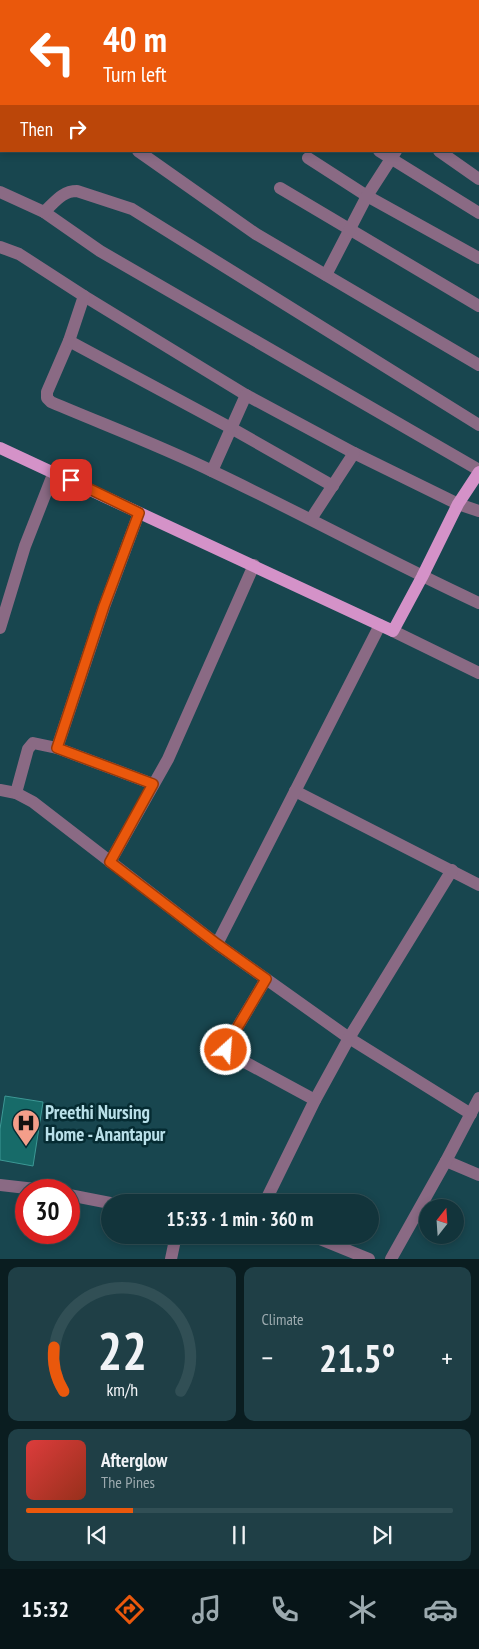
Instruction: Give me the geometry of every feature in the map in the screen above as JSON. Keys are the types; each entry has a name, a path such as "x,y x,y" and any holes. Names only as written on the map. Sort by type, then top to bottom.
{"main road":[{"path":"0,448 393,631 458,504 479,471"}],"street":[{"path":"141,152 154,156 256,234 479,366"},
{"path":"439,152 479,179"},
{"path":"326,275 367,196 394,155 479,213"},
{"path":"308,158 367,196 479,258"},
{"path":"280,188 479,306"},
{"path":"44,212 65,192 70,191 77,191 132,209 479,425"},
{"path":"0,192 44,212 100,251 479,471"},
{"path":"0,247 19,254 246,395 354,453 458,504 479,511"},
{"path":"84,296 69,341 47,392 47,398 51,402 212,471 311,519 422,577 479,603"},
{"path":"69,341 231,428 333,486"},
{"path":"212,471 246,395"},
{"path":"311,519 354,453"},
{"path":"0,628 25,546 54,472"},
{"path":"57,748 104,606 139,513"},
{"path":"110,862 168,759 254,565"},
{"path":"217,944 380,625"},
{"path":"393,631 479,673"},
{"path":"16,793 28,748 33,743 57,748 153,784"},
{"path":"0,790 16,793 34,802 217,944 266,979 349,1038 471,1114"},
{"path":"295,791 479,885"},
{"path":"269,1194 315,1100 349,1038 452,870"},
{"path":"266,979 227,1045 228,1053 315,1100"},
{"path":"391,1259 479,1098"},
{"path":"446,1161 479,1175"},
{"path":"0,1185 15,1187"},
{"path":"80,1197 101,1201"},
{"path":"171,1259 174,1244"},
{"path":"332,1244 370,1259"}],"building":[{"path":"5,1096 43,1102 33,1166 0,1160 0,1129"}],"place":[{"name":"Preethi Nursing Home - Anantapur","path":"26,1147"}],"route":[{"path":"71,480 139,513 104,606 57,748 153,784 110,862 266,979 227,1045 226,1050"}]}
